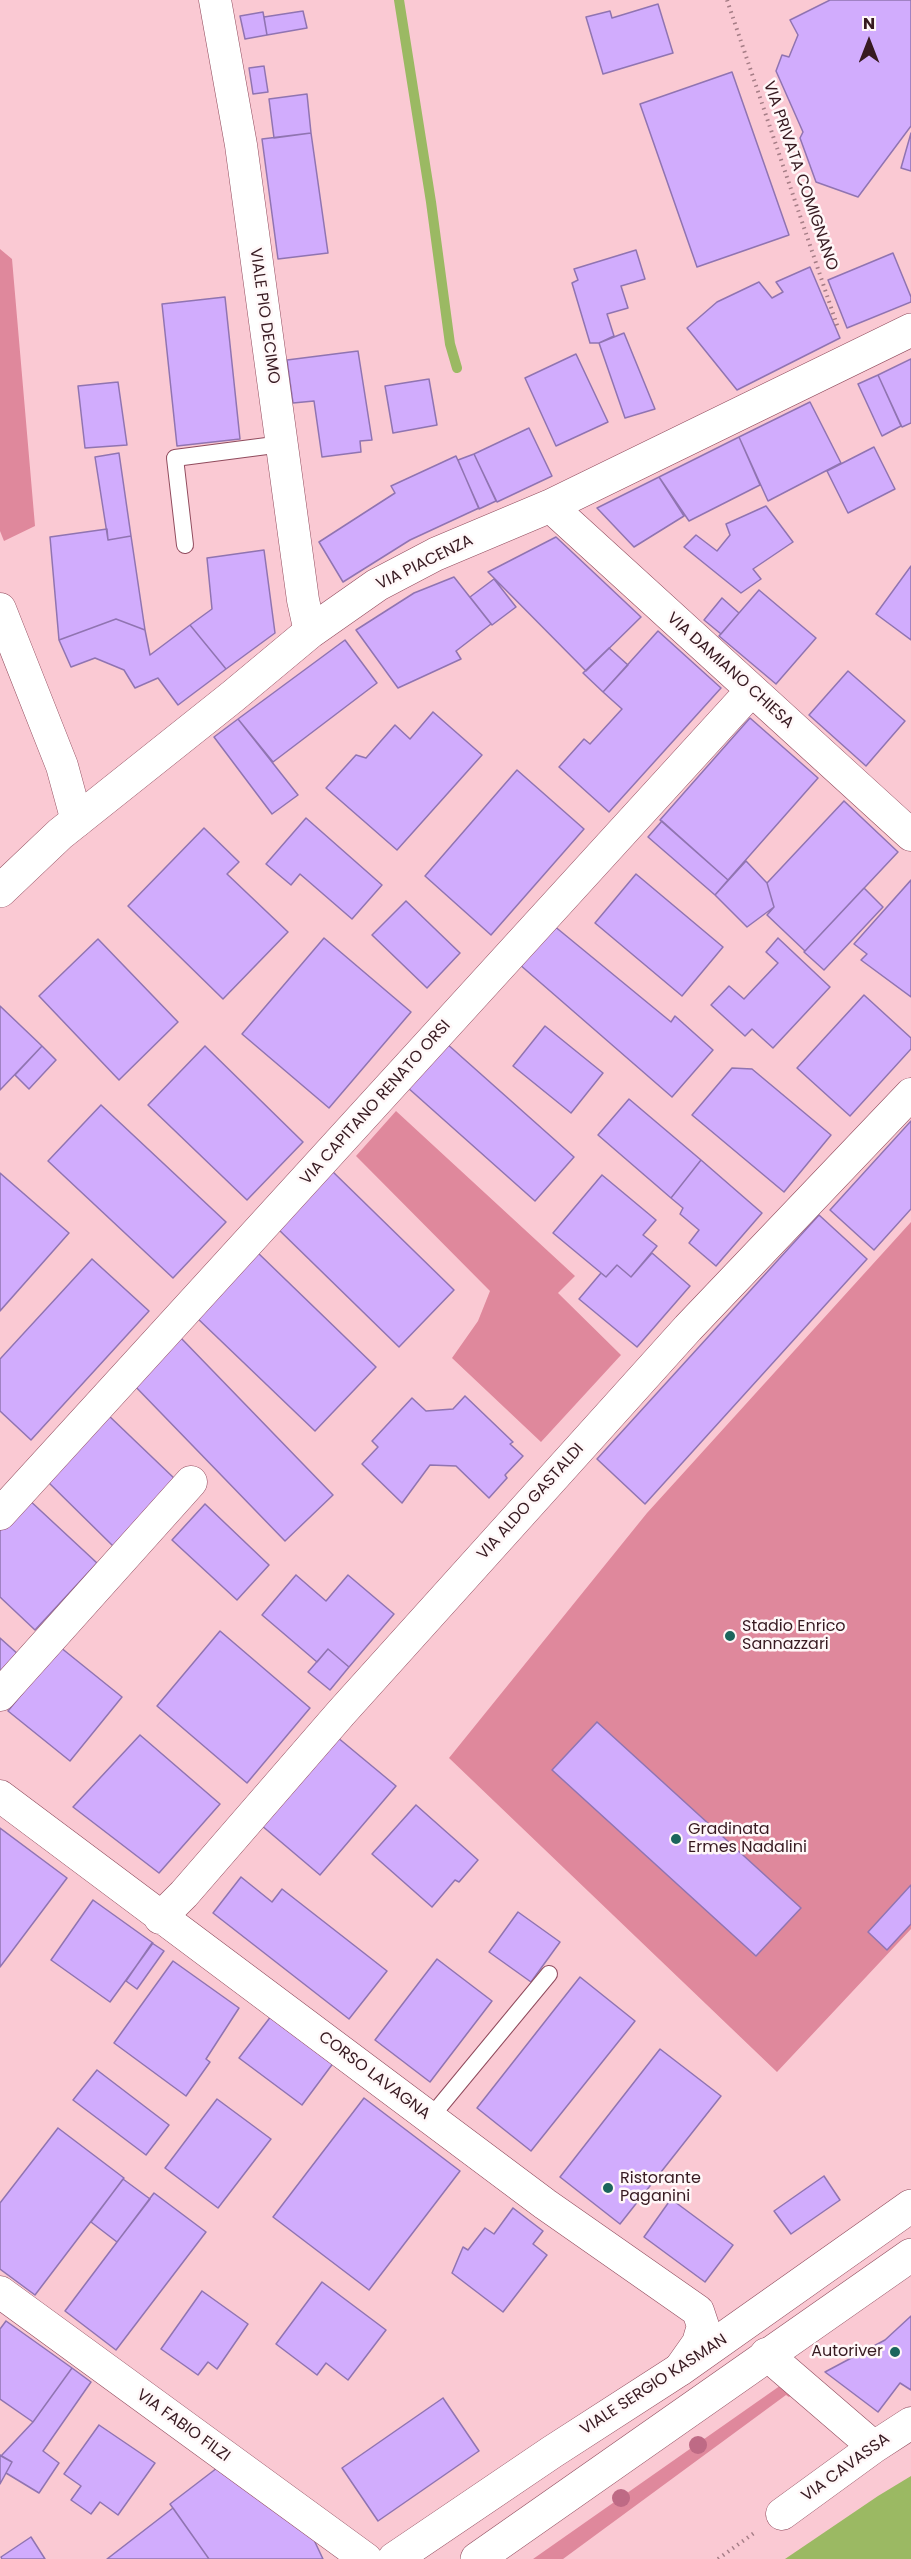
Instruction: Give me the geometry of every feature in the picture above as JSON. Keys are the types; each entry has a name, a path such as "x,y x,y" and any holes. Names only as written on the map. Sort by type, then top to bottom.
{"main road":[{"name":"VIA PIACENZA","path":"0,891 77,821 310,632 377,585 436,554 550,506 911,330"},
{"name":"VIALE SERGIO KASMAN","path":"393,2559 679,2370 911,2206"},
{"path":"477,2559 766,2354 911,2255"}],"street":[{"name":"VIALE PIO DECIMO","path":"215,0 241,145 303,600 310,632"},
{"name":"VIA DAMIANO CHIESA","path":"550,506 911,835"},
{"path":"0,609 62,766 77,821"},
{"name":"VIA CAPITANO RENATO ORSI","path":"0,1514 751,691"},
{"name":"VIA ALDO GASTALDI","path":"160,1918 184,1894 341,1713 688,1328 911,1094"},
{"path":"0,1695 191,1482"},
{"name":"CORSO LAVAGNA","path":"0,1796 545,2204 698,2311 703,2326 701,2335 679,2370"},
{"name":"VIA FABIO FILZI","path":"0,2292 366,2559"},
{"path":"766,2354 874,2447"},
{"name":"VIA CAVASSA","path":"782,2514 911,2423"}],"lane":[{"path":"184,545 175,458 282,444"},
{"path":"430,2118 549,1974"}],"path":[{"name":"VIA PRIVATA COMIGNANO","path":"727,0 849,360"},
{"path":"717,2559 782,2514"}],"shaded area":[{"path":"0,249 12,259 35,526 4,541 0,531"},
{"path":"396,1111 575,1276 558,1293 621,1355 541,1442 452,1358 478,1321 490,1291 356,1156"},
{"name":"Stadio Enrico Sannazzari","path":"911,1222 911,1929 777,2072 449,1758 647,1513"},
{"path":"784,2383 795,2392 789,2397 786,2395 563,2559 533,2559"},
{"path":"911,2476 911,2559 785,2559 878,2496"}],"building":[{"path":"830,0 911,0 911,126 858,197 816,182 800,138 803,132 776,71 782,55 789,57 798,35 790,20"},
{"path":"658,4 673,53 603,74 586,17 610,11 612,18"},
{"path":"303,11 307,28 267,35 264,17"},
{"path":"263,12 267,35 245,39 240,16"},
{"path":"264,66 268,92 253,94 249,68"},
{"path":"732,72 789,235 697,267 640,104"},
{"path":"307,94 311,133 274,138 269,99"},
{"path":"311,133 328,253 278,259 262,139"},
{"path":"911,133 911,171 901,168"},
{"path":"636,250 645,279 621,286 628,308 607,314 614,336 599,343 590,343 572,283 578,280 574,269"},
{"path":"893,253 911,302 847,328 828,280"},
{"path":"810,267 840,338 737,390 687,328 717,302 759,282 772,298 783,292 776,282"},
{"path":"225,297 240,439 177,446 162,304"},
{"path":"624,333 655,409 625,418 599,343"},
{"path":"358,351 372,440 360,441 361,452 322,457 314,401 293,403 287,360"},
{"path":"576,354 608,422 556,446 525,378"},
{"path":"911,359 911,423 902,427 878,375"},
{"path":"878,375 901,426 882,436 858,384"},
{"path":"429,379 437,425 393,433 385,386"},
{"path":"118,382 127,445 85,448 78,386"},
{"path":"810,402 841,463 768,501 739,437"},
{"path":"529,428 552,476 497,502 474,454"},
{"path":"739,437 760,485 689,521 659,477"},
{"path":"874,447 895,489 848,513 827,471"},
{"path":"119,453 131,536 108,540 95,457"},
{"path":"474,454 496,501 479,509 458,460"},
{"path":"456,456 479,508 410,540 343,582 319,542 395,493 391,486"},
{"path":"659,477 684,516 634,547 597,508"},
{"path":"766,506 793,542 753,569 761,579 741,593 684,547 696,535 717,551 730,535 726,524"},
{"path":"107,529 108,540 131,536 145,630 116,619 59,640 50,537"},
{"path":"556,537 641,617 586,671 488,572"},
{"path":"264,550 275,633 226,669 190,625 212,609 207,558"},
{"path":"911,566 911,640 876,614"},
{"path":"454,577 491,624 456,651 461,659 398,688 356,630 414,593"},
{"path":"494,579 516,607 492,625 470,597"},
{"path":"759,590 816,638 776,684 719,636"},
{"path":"722,598 739,613 721,634 704,620"},
{"path":"116,619 145,630 150,655 190,625 226,669 178,705 158,678 135,688 124,670 95,658 71,667 59,640"},
{"path":"658,631 721,688 609,812 559,767 584,739 590,744 622,709 603,692"},
{"path":"345,640 377,683 273,762 238,719"},
{"path":"609,648 628,665 603,692 583,673"},
{"path":"848,671 905,721 866,766 809,715"},
{"path":"433,712 482,755 397,850 326,788 356,755 366,758 395,725 410,739"},
{"path":"750,718 818,778 728,880 660,820"},
{"path":"238,719 298,795 272,814 214,737"},
{"path":"517,770 584,829 491,935 425,876"},
{"path":"844,801 898,852 805,951 767,915 774,907 767,883"},
{"path":"306,818 382,885 352,919 300,874 291,885 266,864"},
{"path":"662,821 728,880 715,895 648,837"},
{"path":"204,828 239,862 227,874 288,932 223,999 128,906"},
{"path":"746,861 767,883 774,907 747,927 715,895"},
{"path":"636,874 723,947 682,996 595,923"},
{"path":"911,880 911,997 861,960 867,954 854,944"},
{"path":"864,888 883,907 824,970 804,952"},
{"path":"406,901 460,953 427,988 372,935"},
{"path":"553,925 671,1022 675,1016 713,1050 672,1097 519,964"},
{"path":"324,938 411,1012 329,1108 242,1034"},
{"path":"778,938 830,987 773,1048 752,1029 745,1036 711,1005 729,986 744,999 778,963 766,952"},
{"path":"98,939 178,1022 119,1080 39,996"},
{"path":"864,995 911,1038 911,1049 850,1116 797,1068"},
{"path":"0,1006 42,1046 0,1090"},
{"path":"545,1026 603,1073 571,1113 513,1066"},
{"path":"446,1043 574,1157 535,1201 407,1087"},
{"path":"42,1046 56,1060 29,1089 15,1075"},
{"path":"205,1046 303,1142 247,1200 148,1105"},
{"path":"732,1068 752,1069 831,1135 784,1192 692,1115"},
{"path":"629,1099 701,1160 671,1198 598,1135"},
{"path":"101,1105 226,1222 173,1278 48,1161"},
{"path":"911,1121 911,1209 874,1250 830,1210"},
{"path":"701,1160 762,1213 716,1266 689,1243 699,1230 680,1214 683,1208 671,1198"},
{"path":"331,1170 454,1290 399,1347 276,1227"},
{"path":"0,1173 69,1233 0,1311"},
{"path":"602,1175 656,1220 643,1235 657,1246 631,1277 617,1265 606,1277 553,1233"},
{"path":"819,1215 867,1259 645,1504 597,1459"},
{"path":"257,1252 376,1367 315,1431 195,1316"},
{"path":"652,1253 690,1286 637,1347 579,1299 601,1273 606,1277 617,1265 631,1277"},
{"path":"92,1259 149,1311 31,1440 0,1411 0,1359"},
{"path":"179,1336 333,1495 285,1541 131,1382"},
{"path":"465,1396 513,1442 510,1444 523,1456 505,1475 507,1478 489,1498 456,1466 430,1465 402,1503 362,1464 378,1447 372,1441 412,1398 426,1411 453,1409"},
{"path":"107,1414 176,1480 113,1546 44,1478"},
{"path":"27,1498 97,1563 35,1630 0,1597 0,1527"},
{"path":"205,1504 269,1565 237,1600 172,1540"},
{"path":"296,1575 326,1601 348,1575 394,1614 349,1667 328,1649 317,1662 262,1615"},
{"path":"220,1631 310,1708 247,1783 157,1706"},
{"path":"0,1638 19,1655 0,1675"},
{"path":"60,1647 122,1697 70,1761 8,1711"},
{"path":"328,1649 349,1667 330,1690 308,1672"},
{"name":"Gradinata Ermes Nadalini","path":"597,1722 801,1908 756,1956 552,1770"},
{"path":"140,1735 220,1804 159,1873 73,1807"},
{"path":"337,1737 396,1786 320,1875 261,1825"},
{"path":"416,1805 478,1860 459,1882 455,1880 432,1907 372,1854"},
{"path":"0,1828 67,1878 0,1967"},
{"path":"241,1877 272,1902 282,1889 387,1971 349,2019 213,1913"},
{"path":"911,1885 911,1924 887,1950 868,1932"},
{"path":"93,1900 153,1943 110,2002 51,1960"},
{"path":"518,1912 560,1942 531,1982 489,1952"},
{"path":"152,1943 164,1951 137,1989 126,1981"},
{"path":"437,1959 492,2001 430,2082 375,2040"},
{"path":"173,1961 239,2008 206,2059 210,2062 186,2096 114,2043"},
{"path":"580,1977 635,2021 531,2151 477,2108"},
{"path":"275,2011 337,2058 302,2105 239,2058"},
{"path":"660,2049 721,2096 620,2224 560,2177"},
{"path":"97,2070 169,2125 146,2155 73,2100"},
{"path":"364,2098 460,2171 369,2290 273,2217"},
{"path":"217,2099 271,2139 218,2208 165,2168"},
{"path":"58,2128 124,2178 35,2295 0,2269 0,2203"},
{"path":"824,2176 840,2200 791,2234 774,2211"},
{"path":"123,2179 150,2199 117,2242 91,2222"},
{"path":"154,2193 206,2232 116,2350 65,2311"},
{"path":"671,2199 733,2245 705,2282 644,2237"},
{"path":"513,2208 543,2231 533,2244 547,2255 503,2312 452,2273 463,2247 468,2250 485,2228 494,2234"},
{"path":"322,2282 386,2330 348,2380 326,2363 317,2375 276,2344"},
{"path":"202,2291 248,2324 217,2369 208,2362 198,2375 161,2349"},
{"path":"911,2316 911,2390 900,2383 878,2412 825,2372 885,2340"},
{"path":"6,2321 72,2368 33,2422 0,2399 0,2329"},
{"path":"72,2368 91,2382 43,2451 59,2463 39,2493 6,2473 12,2462 1,2456 33,2422"},
{"path":"443,2398 479,2451 378,2521 342,2468"},
{"path":"99,2425 155,2463 118,2515 100,2502 91,2514 71,2500 81,2486 64,2474"},
{"path":"0,2455 12,2462 0,2484"},
{"path":"217,2468 314,2540 323,2559 209,2559 170,2504"},
{"path":"173,2508 209,2559 107,2559"},
{"path":"31,2537 45,2559 2,2559 1,2557"}],"waterway":[{"path":"399,0 431,202 450,344 457,368"}],"place":[{"name":"Stadio Enrico Sannazzari","path":"730,1636"},
{"name":"Gradinata Ermes Nadalini","path":"676,1839"},
{"name":"Ristorante Paganini","path":"608,2188"},
{"name":"Autoriver","path":"895,2352"}]}
